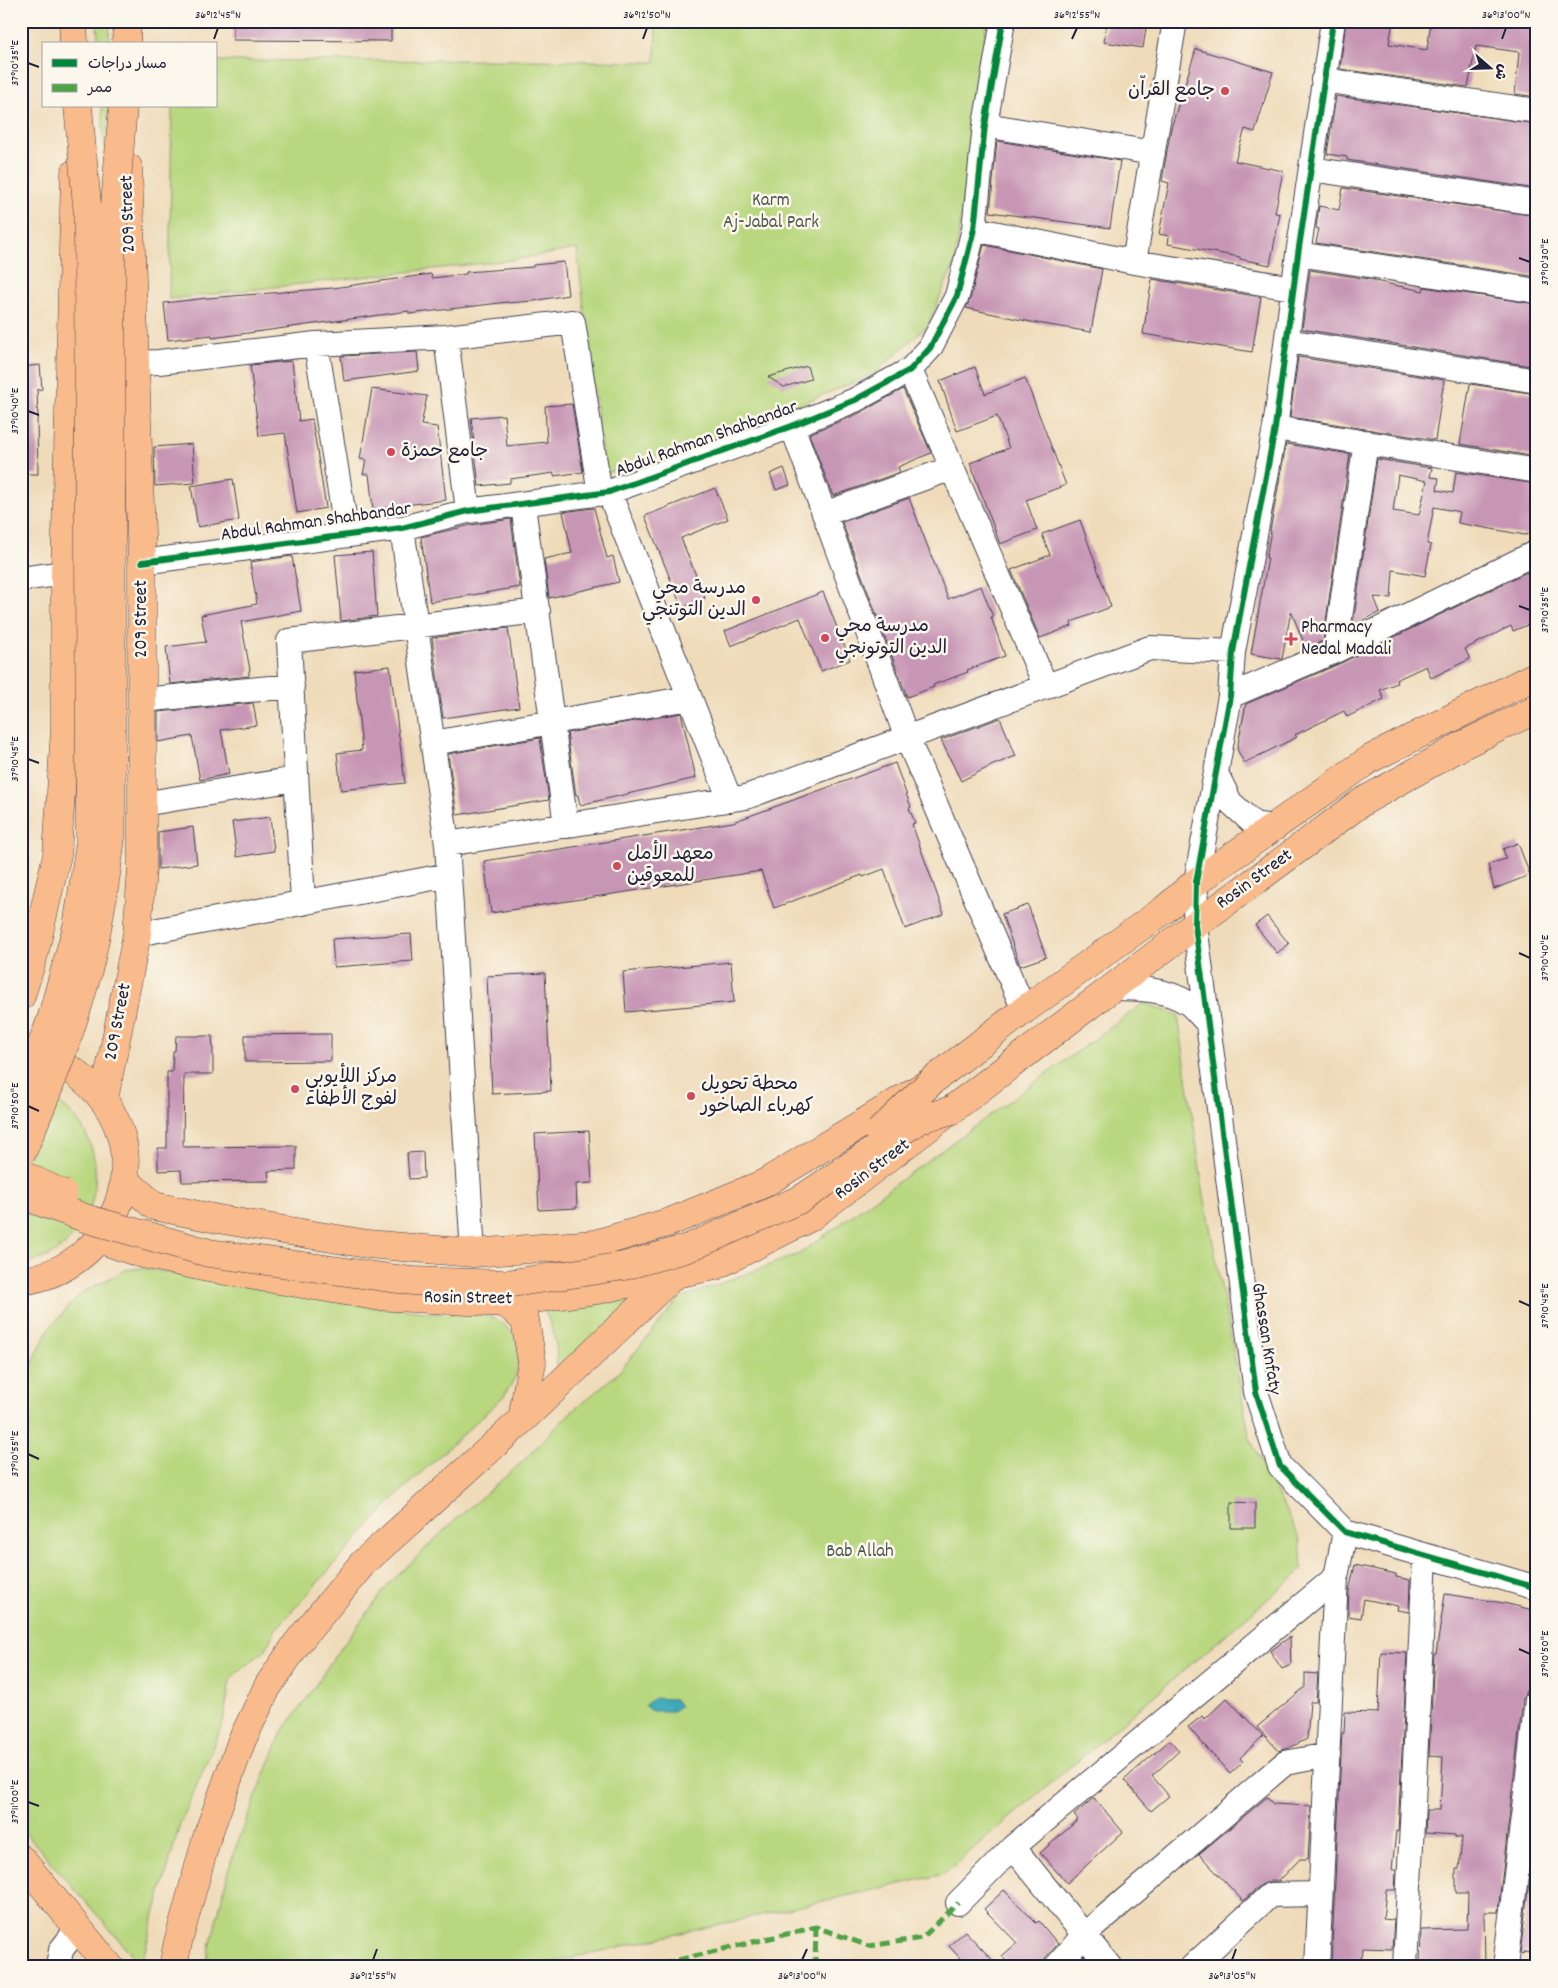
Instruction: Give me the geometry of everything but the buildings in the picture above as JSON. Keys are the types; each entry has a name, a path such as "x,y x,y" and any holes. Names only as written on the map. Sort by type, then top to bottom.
{"main road":[{"path":"73,21 74,42"},
{"path":"126,42 127,21"},
{"path":"21,996 34,954 57,855 65,729 65,573 77,108"},
{"path":"21,1098 50,1020 77,927 90,843 88,216 77,108"},
{"path":"21,1155 45,1099 70,1030 90,959 103,897 111,838 111,254 124,108"},
{"name":"209 Street","path":"104,1099 137,934 142,869 142,562 124,108"},
{"name":"Rosin Street","path":"124,1179 154,1206 218,1219 367,1244 472,1253 596,1244 670,1222 763,1184 932,1081 1024,1010 1164,910 1196,882 1370,758 1537,675"},
{"name":"Rosin Street","path":"99,1239 139,1253 208,1268 375,1296 506,1303 597,1290 715,1266 809,1218 1195,924 1362,802 1465,744 1537,709"},
{"path":"21,1052 41,1054 76,1071 104,1099 117,1123 124,1151 124,1179 116,1211 99,1239 71,1265 29,1280 21,1302"},
{"path":"21,1174 93,1208 204,1238 412,1267 504,1269 618,1251 684,1235 752,1211 874,1136 932,1081"},
{"path":"21,1195 88,1219 209,1252 412,1281 506,1284 624,1266 688,1248 801,1199 920,1119 952,1110"},
{"path":"208,1268 218,1219"},
{"path":"173,1967 207,1837 242,1740 268,1686 298,1642 363,1562 522,1420 674,1275"},
{"path":"506,1303 525,1320 532,1362 522,1420"},
{"path":"21,1859 110,1967"}],"street":[{"name":"Abdul Rahman Shahbandar","path":"142,562 402,528 468,511 605,493 792,426 855,400 910,370 930,348 957,296 974,229 985,126 1003,21"},
{"path":"1134,262 1175,21"},
{"name":"Ghassan Knfaty","path":"1332,21 1293,288 1275,428 1233,652 1230,696 1196,882 1195,924 1256,1392 1280,1466 1345,1532 1425,1557 1537,1588"},
{"path":"1323,80 1537,111"},
{"path":"985,126 1153,153"},
{"path":"1311,169 1537,203"},
{"path":"974,229 1134,262 1293,288"},
{"path":"1298,254 1537,291"},
{"path":"135,363 159,362 316,344 446,337 573,322 605,493 730,800"},
{"path":"446,337 468,511"},
{"path":"1287,341 1537,382"},
{"path":"316,344 347,535"},
{"path":"910,370 1046,687"},
{"path":"792,426 907,738 1024,1010"},
{"path":"1275,428 1537,470"},
{"path":"1335,651 1366,442"},
{"path":"824,514 952,468"},
{"path":"523,505 566,826"},
{"path":"402,528 447,844 472,1253"},
{"path":"1230,696 1335,651 1537,552"},
{"path":"21,579 65,573"},
{"path":"303,902 290,641 538,611"},
{"path":"447,844 746,797 1150,648 1233,652"},
{"path":"142,700 292,686"},
{"path":"432,743 689,698"},
{"path":"1216,773 1230,802 1254,824 1273,827"},
{"path":"142,804 296,779"},
{"path":"137,934 449,875"},
{"path":"1112,988 1142,988 1168,995 1188,1003 1208,1023"},
{"path":"1317,1967 1336,1578 1345,1532"},
{"path":"1405,1967 1425,1557"},
{"path":"958,1903 1013,1847 1336,1578"},
{"path":"1505,1967 1537,1700"},
{"path":"1056,1967 1084,1935 1285,1763 1328,1755"},
{"path":"1013,1847 1110,1967"},
{"path":"1192,1967 1270,1895 1320,1894"},
{"path":"58,1967 60,1950 78,1928"}],"green space":[{"path":"97,21 110,21 109,42 98,42"},
{"name":"Karm Aj-Jabal Park","path":"656,21 987,21 955,262 928,325 874,374 791,408 604,474 577,249 511,260 169,299 172,108 218,108 218,61 530,60 655,62"},
{"path":"102,108 108,108 107,197"},
{"name":"Bab Allah","path":"1144,1003 1178,1015 1203,1190 1250,1439 1300,1539 1302,1570 944,1874 530,1967 205,1967 233,1854 282,1732 336,1654 389,1584 456,1519 519,1465 569,1414 618,1373 679,1299 799,1254"},
{"path":"21,1087 43,1095 69,1110 86,1133 93,1153 95,1173 94,1193 88,1213 78,1230 64,1246 46,1257 21,1265"},
{"path":"141,1268 341,1302 433,1313 486,1315 500,1321 515,1335 520,1354 516,1376 504,1396 396,1496 275,1630 265,1651 238,1671 230,1680 223,1723 179,1827 141,1965 21,1828 21,1387 48,1330 81,1293 126,1270"},
{"path":"638,1297 556,1375 557,1357 555,1342 545,1311"}],"water":[{"path":"654,1698 674,1699 680,1706 673,1711 652,1711 645,1705"}],"marked path":[{"path":"649,1967 816,1927 869,1946 922,1938 958,1903"},
{"path":"815,1967 816,1927"}],"cycle path":[{"path":"142,562 402,528 468,511 609,492 792,426 855,400 910,370 930,348 957,296 974,229 985,125 1003,21"},
{"path":"1333,21 1298,254 1275,428 1233,652 1230,696 1196,882 1195,925 1256,1392 1280,1466 1345,1532 1537,1588"}],"place":[{"name":"جامع القراّن","path":"1225,91"},
{"name":"جامع حمزة","path":"391,452"},
{"name":"مدرسة محي الدين التوتنجي","path":"756,600"},
{"name":"مدرسة محي الدين التوتونجي","path":"825,638"},
{"name":"Pharmacy Nedal Madali","path":"1291,639"},
{"name":"معهد الأمل للمعوقين","path":"617,866"},
{"name":"مركز اللأيوبي لفوج الأطفاء","path":"295,1089"},
{"name":"محطة تحويل كهرباء الصاخور","path":"691,1096"}]}
